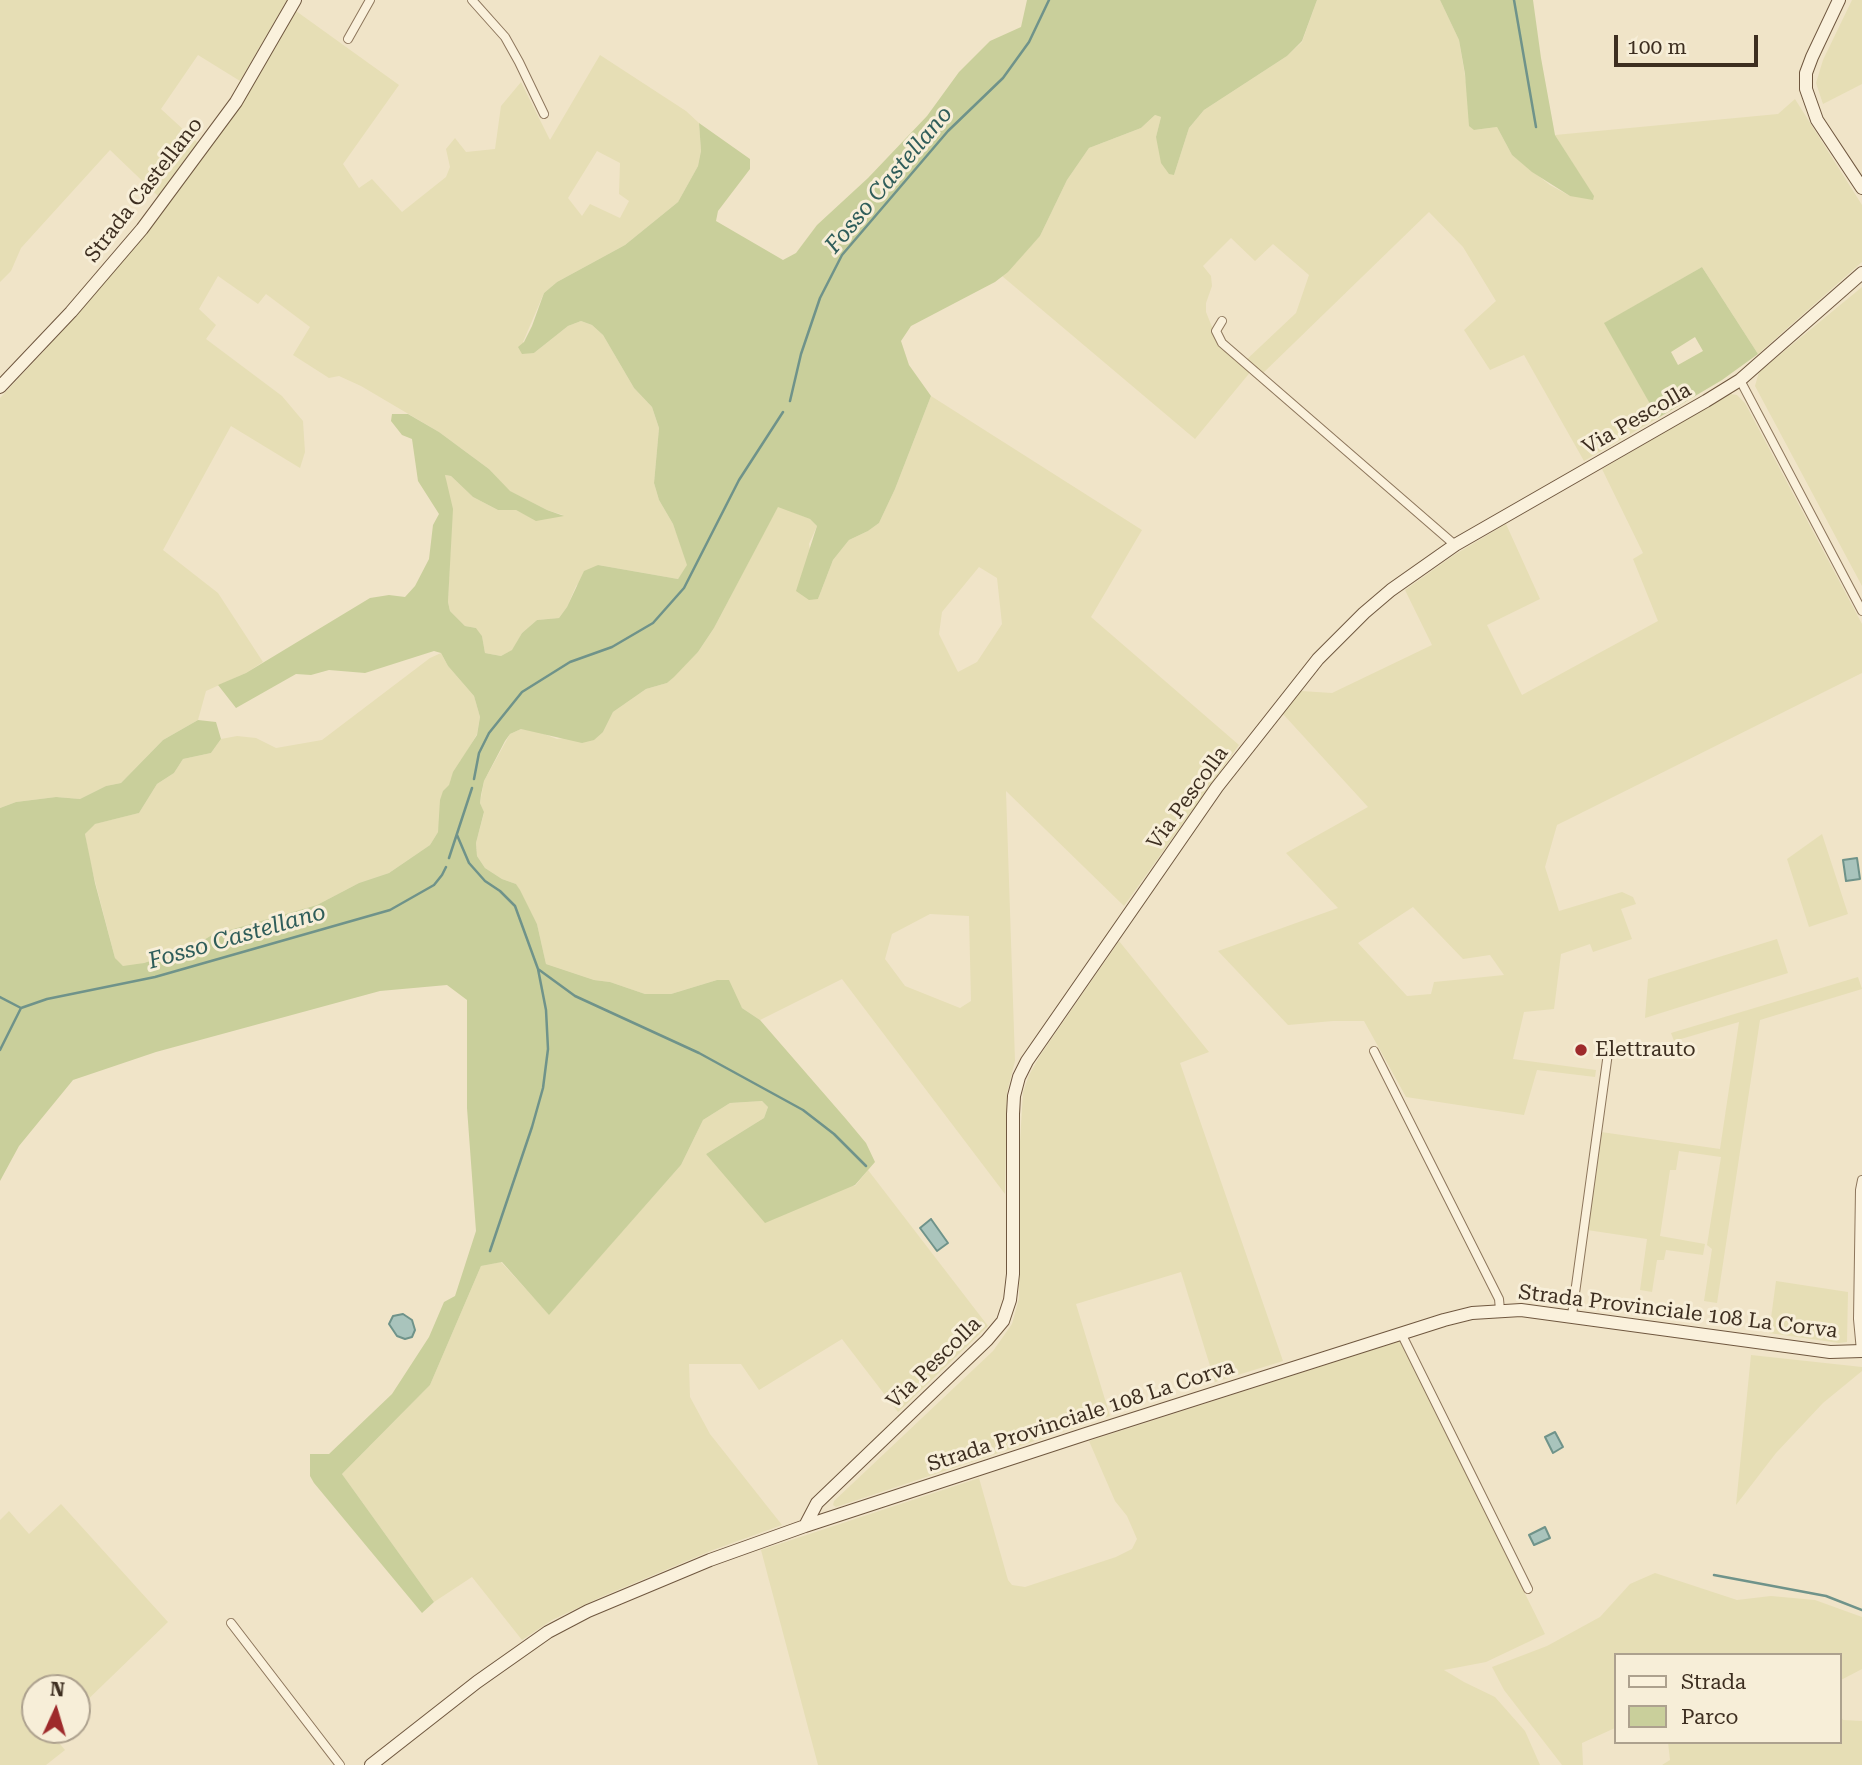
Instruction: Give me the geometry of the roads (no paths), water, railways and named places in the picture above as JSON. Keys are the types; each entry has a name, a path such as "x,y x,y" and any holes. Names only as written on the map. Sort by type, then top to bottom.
{"street":[{"name":"Strada Castellano","path":"0,387 71,312 142,229 236,102 295,0"},
{"path":"348,38 370,0"},
{"path":"472,0 505,37 544,114"},
{"path":"1839,0 1811,57 1806,73 1806,89 1817,120 1862,188"},
{"name":"Via Pescolla","path":"805,1526 817,1503 987,1340 1003,1321 1010,1300 1013,1275 1014,1096 1019,1077 1027,1061 1217,787 1303,677 1364,613 1391,590 1455,545 1740,380 1862,273"},
{"path":"1222,321 1216,331 1222,343 1455,545"},
{"path":"1740,380 1862,611"},
{"path":"1374,1051 1499,1299 1500,1310"},
{"path":"1572,1315 1608,1053"},
{"path":"1862,1180 1858,1319 1862,1351"},
{"name":"Strada Provinciale 108 La Corva","path":"371,1765 548,1632 588,1611 710,1560 805,1526 1463,1315 1500,1310 1572,1315 1623,1325 1830,1352 1862,1351"},
{"path":"1401,1333 1528,1589"},
{"path":"231,1623 340,1765"}],"water":[{"path":"1857,858 1860,879 1846,881 1843,860"},
{"path":"931,1219 948,1243 937,1251 920,1228"},
{"path":"403,1314 412,1320 415,1330 412,1337 405,1339 397,1336 389,1324 393,1316"},
{"path":"1555,1432 1563,1447 1553,1453 1545,1437"},
{"path":"1545,1527 1550,1538 1534,1545 1529,1535"}],"waterway":[{"name":"Fosso Castellano","path":"790,401 801,354 820,298 842,255 948,131 1003,78 1029,42 1049,0"},
{"name":"Fosso Castellano","path":"1514,0 1536,127"},
{"name":"Fosso Castellano","path":"474,779 479,753 489,733 522,692 570,662 612,647 653,623 684,588 739,480 783,412"},
{"name":"Fosso Castellano","path":"449,858 472,788"},
{"name":"Fosso Castellano","path":"457,835 469,863 485,881 515,906 538,969 546,1010 548,1049 543,1088 490,1251"},
{"name":"Fosso Castellano","path":"0,1050 21,1008 47,999 155,977 390,910 434,885 446,867"},
{"name":"Fosso Castellano","path":"538,969 575,996 699,1053 803,1110 834,1134 866,1166"},
{"name":"Fosso Castellano","path":"0,997 21,1008"},
{"path":"1714,1575 1826,1596 1862,1610"}],"place":[{"name":"Elettrauto","path":"1581,1050"}]}
